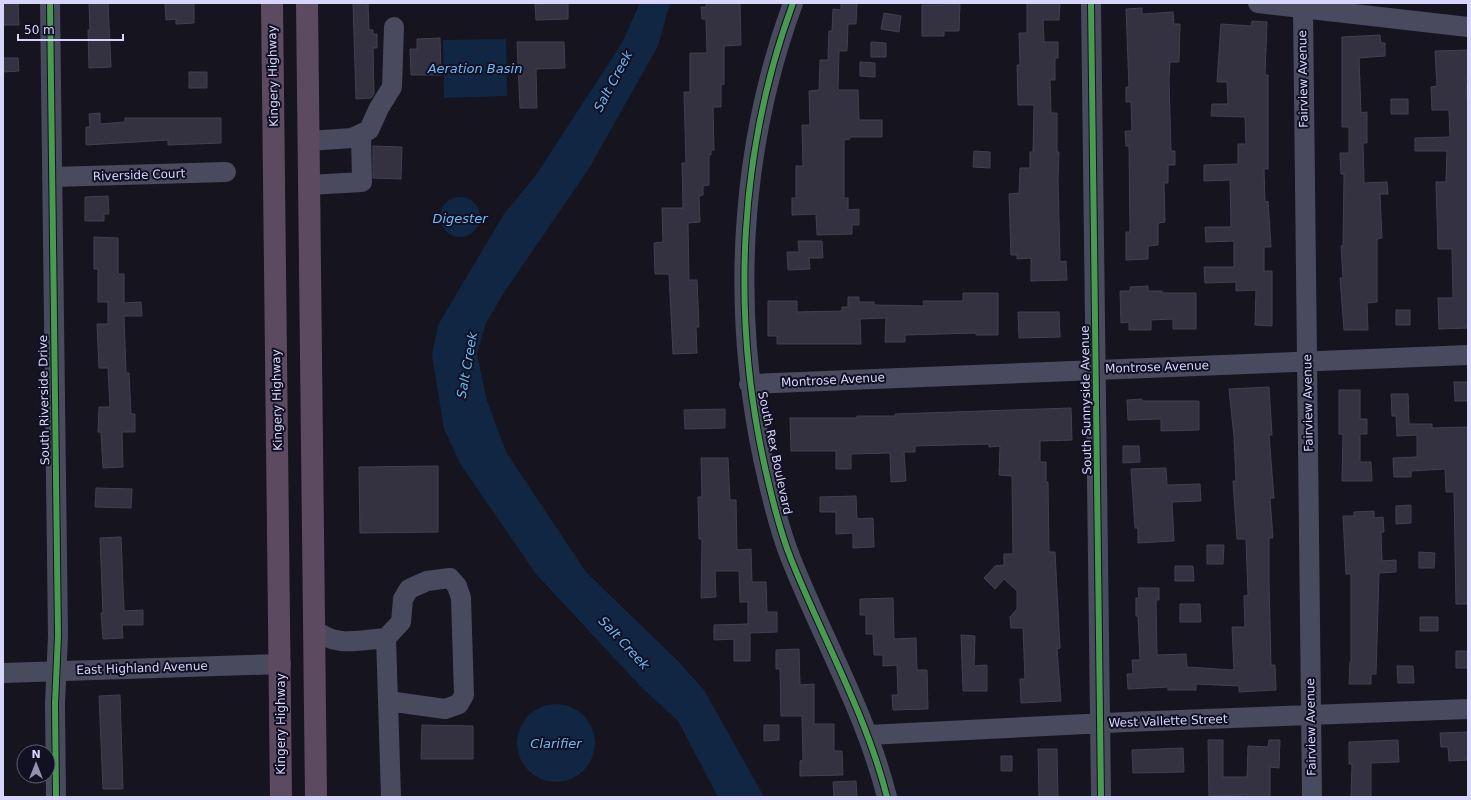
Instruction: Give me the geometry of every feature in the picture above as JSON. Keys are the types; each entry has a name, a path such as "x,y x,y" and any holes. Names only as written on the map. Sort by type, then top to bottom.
{"highway":[{"name":"Kingery Highway","path":"272,3 281,664 281,797"},
{"path":"307,3 316,797"}],"street":[{"name":"South Riverside Drive","path":"50,3 58,636 55,704 56,797"},
{"name":"South Rex Boulevard","path":"793,3 767,86 754,150 749,192 744,270 745,324 749,384 770,488 785,543 868,735 887,797"},
{"name":"South Sunnyside Avenue","path":"1091,3 1101,797"},
{"path":"1258,3 1468,27"},
{"name":"Fairview Avenue","path":"1303,8 1312,797"},
{"path":"309,141 352,138 368,130 392,87 394,28"},
{"path":"309,185 362,182 361,134"},
{"name":"Riverside Court","path":"52,178 226,172"},
{"name":"Montrose Avenue","path":"749,384 1468,355"},
{"path":"314,629 323,636 334,641 386,638 401,622 404,599 409,589 440,578 450,578 457,586 461,604 460,638 464,695 460,704 445,709 388,701"},
{"path":"386,638 391,797"},
{"name":"East Highland Avenue","path":"3,673 56,670 281,664"},
{"name":"West Vallette Street","path":"868,735 1468,709"}],"water":[{"name":"Salt Creek","path":"640,3 670,3 658,46 588,170 505,291 486,323 477,354 487,401 506,452 586,572 678,661 704,690 764,797 718,797 678,721 642,688 536,574 461,465 444,429 432,355 438,325 504,214 536,175 622,43"},
{"name":"Aeration Basin","path":"506,39 507,96 444,98 443,40"},
{"name":"Digester","path":"464,197 471,200 477,206 480,217 479,225 471,234 464,237 456,237 449,234 441,225 440,213 443,206 452,198"},
{"name":"Clarifier","path":"556,704 571,707 583,716 592,728 595,743 592,758 583,770 571,779 556,782 541,779 529,770 520,758 517,743 520,728 529,716 541,707"}],"building":[{"path":"3,3 18,3 19,25 3,25"},
{"path":"89,3 108,3 111,67 89,68"},
{"path":"165,3 194,3 194,23 176,24 176,19 166,20"},
{"path":"353,3 368,3 369,30 373,30 373,34 377,34 377,48 373,48 374,94 371,98 356,99"},
{"path":"568,3 568,19 536,20 535,4"},
{"path":"706,3 740,3 741,45 724,46 724,84 721,85 721,107 713,107 714,150 711,150 711,155 709,155 709,185 703,186 703,195 699,196 700,222 688,223 689,280 697,280 699,327 696,327 697,353 673,354 669,274 655,274 654,243 663,242 662,208 683,208 682,163 686,163 684,92 690,92 690,53 707,53 706,19 702,19 701,7 706,7"},
{"path":"841,3 857,3 856,24 848,24 847,51 839,51 838,90 858,90 859,120 882,120 882,137 850,137 850,139 844,140 844,198 848,198 848,210 859,209 859,225 852,225 852,234 817,235 816,214 792,215 792,198 796,198 796,166 803,166 802,125 810,125 809,91 819,90 820,60 828,60 829,31 832,31 833,9 841,10"},
{"path":"944,3 960,3 959,31 944,31 944,36 922,36 922,5 944,5"},
{"path":"1027,3 1060,3 1059,20 1043,20 1044,42 1058,42 1058,58 1055,58 1055,80 1050,80 1051,113 1057,113 1057,152 1059,152 1058,180 1060,262 1066,261 1067,280 1031,281 1031,258 1017,259 1017,255 1011,255 1009,194 1019,193 1020,168 1030,168 1030,152 1033,152 1034,105 1018,105 1017,65 1020,65 1019,33 1027,33"},
{"path":"1142,8 1142,14 1173,12 1174,24 1180,24 1179,62 1170,62 1169,79 1171,151 1175,151 1175,165 1168,165 1168,183 1164,183 1165,222 1158,223 1158,245 1148,246 1148,259 1126,260 1126,232 1130,232 1129,146 1126,146 1125,131 1132,131 1131,102 1126,102 1126,87 1129,87 1126,9"},
{"path":"884,13 901,16 899,32 881,29"},
{"path":"1252,21 1267,22 1265,75 1268,75 1268,169 1264,169 1265,202 1268,201 1271,247 1264,247 1264,271 1272,271 1272,326 1255,325 1256,290 1236,291 1236,282 1205,283 1204,267 1234,267 1234,241 1206,242 1205,227 1231,227 1230,180 1204,181 1204,165 1238,164 1238,144 1246,144 1245,117 1211,116 1212,104 1228,104 1227,82 1217,82 1221,24 1251,26"},
{"path":"1380,35 1381,43 1385,43 1385,56 1359,58 1361,113 1367,112 1367,143 1363,143 1364,183 1387,182 1388,194 1380,194 1382,238 1377,239 1377,302 1367,303 1368,330 1344,330 1340,278 1343,278 1341,246 1343,246 1344,174 1341,174 1340,153 1349,153 1349,127 1342,127 1342,37"},
{"path":"440,38 441,75 411,75 410,49 417,49 417,39"},
{"path":"517,42 564,42 565,68 536,69 537,108 520,108"},
{"path":"871,42 886,43 886,57 871,57"},
{"path":"1468,50 1468,77 1466,77 1468,99 1468,328 1439,329 1438,298 1453,298 1452,249 1438,249 1436,182 1446,182 1447,151 1415,151 1415,138 1450,137 1449,110 1432,110 1431,87 1437,86 1435,51"},
{"path":"3,58 18,58 19,71 3,72"},
{"path":"860,62 875,63 875,77 860,76"},
{"path":"189,72 207,72 207,88 189,88"},
{"path":"1391,99 1408,99 1408,114 1391,114"},
{"path":"100,113 100,124 125,122 125,118 221,118 221,143 168,145 168,140 86,145 86,127 90,127 89,114"},
{"path":"373,146 402,147 401,179 373,178"},
{"path":"974,151 990,152 990,168 973,167"},
{"path":"108,196 109,214 104,214 104,221 85,221 85,197"},
{"path":"94,237 118,238 118,274 124,274 124,303 141,302 142,316 124,316 126,373 129,373 131,414 135,414 135,432 122,432 123,467 103,468 101,432 98,432 99,407 110,407 108,368 99,368 97,324 108,324 108,302 98,302 98,269 94,269"},
{"path":"798,241 822,241 823,258 809,258 810,269 788,270 787,252 799,252"},
{"path":"1148,286 1148,291 1162,291 1162,293 1196,293 1196,329 1173,329 1173,319 1151,320 1151,330 1129,330 1129,322 1121,323 1120,291 1130,291 1130,287"},
{"path":"963,293 998,293 998,335 976,335 976,333 905,335 905,342 885,342 886,318 860,319 861,344 777,344 777,336 768,336 768,301 797,301 797,312 842,311 842,307 848,307 848,297 859,297 859,302 874,302 874,305 924,306 923,301 963,301"},
{"path":"1396,310 1410,310 1410,325 1396,325"},
{"path":"1018,312 1059,312 1060,337 1019,338"},
{"path":"1454,382 1468,382 1468,401 1455,401"},
{"path":"1269,387 1272,435 1269,435 1274,498 1270,498 1273,538 1269,538 1269,583 1271,665 1275,665 1276,690 1239,692 1239,686 1196,684 1196,690 1168,690 1168,687 1128,689 1127,674 1133,674 1132,660 1140,660 1138,616 1136,616 1136,598 1139,598 1138,588 1159,588 1159,600 1156,600 1157,655 1186,654 1187,667 1234,670 1232,627 1245,627 1244,596 1248,595 1246,539 1237,539 1233,481 1236,481 1234,437 1229,389"},
{"path":"1339,390 1360,390 1360,419 1367,419 1367,434 1360,434 1360,462 1371,462 1372,481 1342,481 1343,434 1339,434"},
{"path":"1391,394 1408,394 1409,424 1432,424 1432,428 1468,427 1468,604 1456,604 1454,492 1446,492 1445,469 1411,471 1411,477 1394,477 1393,458 1417,457 1417,435 1397,436 1396,416 1392,416"},
{"path":"1142,399 1142,401 1199,401 1199,430 1161,431 1161,419 1128,420 1127,400"},
{"path":"1071,408 1072,440 1040,441 1040,462 1046,462 1046,482 1048,482 1049,552 1055,552 1060,648 1057,649 1061,701 1021,703 1020,679 1025,679 1023,628 1011,628 1010,617 1017,609 1017,591 1004,579 995,589 984,578 995,566 1004,565 1004,554 1013,554 1012,476 999,475 1000,446 989,447 989,444 915,446 915,452 904,452 906,481 891,482 890,453 851,454 851,469 836,469 836,451 791,451 790,418 857,418 857,416 895,416 895,414"},
{"path":"725,409 725,428 685,429 684,410"},
{"path":"1123,446 1139,446 1140,462 1123,463"},
{"path":"701,458 728,458 730,500 736,500 737,550 751,549 752,582 766,582 767,612 777,612 777,632 750,633 750,661 734,661 734,639 714,640 714,625 748,624 748,602 740,602 739,571 715,571 716,597 701,598 702,539 699,539 698,497 702,497"},
{"path":"438,466 438,532 360,533 359,467"},
{"path":"1166,468 1167,485 1200,484 1201,501 1172,502 1174,541 1138,543 1138,528 1135,528 1131,469"},
{"path":"96,488 132,489 131,508 95,507"},
{"path":"856,496 857,519 873,518 874,547 853,548 853,533 836,534 836,512 820,512 820,497"},
{"path":"1411,505 1411,523 1396,524 1396,506"},
{"path":"1374,511 1374,518 1383,517 1384,532 1381,532 1382,561 1396,560 1396,572 1379,573 1376,674 1371,674 1371,684 1349,684 1351,662 1351,574 1346,574 1343,516 1354,516 1354,512"},
{"path":"121,537 124,611 143,610 143,625 122,625 123,638 103,639 101,613 103,613 100,538"},
{"path":"1207,545 1224,545 1223,564 1207,564"},
{"path":"1419,552 1435,553 1434,568 1419,568"},
{"path":"1175,566 1193,566 1194,581 1175,581"},
{"path":"893,598 894,639 916,638 917,670 927,670 928,709 893,710 892,695 898,695 897,665 883,666 883,655 874,655 873,634 866,634 866,615 860,615 860,599"},
{"path":"1180,604 1200,604 1201,622 1180,622"},
{"path":"1420,617 1438,617 1438,631 1420,631"},
{"path":"961,635 975,636 974,666 987,665 987,691 963,691"},
{"path":"799,649 800,685 814,684 814,724 834,724 834,751 842,751 843,775 800,776 800,761 803,760 802,716 781,716 780,669 776,669 776,650"},
{"path":"1456,651 1468,651 1468,668 1456,668"},
{"path":"1397,666 1413,666 1414,683 1398,683"},
{"path":"120,695 123,789 103,789 99,696"},
{"path":"422,725 473,726 473,759 421,759"},
{"path":"764,725 779,725 779,740 764,741"},
{"path":"1468,732 1468,760 1449,761 1448,747 1441,747 1440,733"},
{"path":"1208,740 1223,740 1223,777 1247,777 1248,746 1268,747 1269,740 1280,740 1279,768 1270,767 1270,797 1247,797 1247,795 1209,796"},
{"path":"1398,740 1399,762 1371,763 1371,797 1351,797 1352,764 1349,764 1349,742"},
{"path":"1183,748 1184,772 1133,773 1132,750"},
{"path":"1038,749 1057,749 1058,797 1039,797"},
{"path":"1001,756 1012,756 1012,771 1001,771"},
{"path":"856,781 857,797 834,797 833,782"}],"cycle path":[{"path":"50,3 58,636 55,704 56,797"},
{"path":"793,3 775,59 761,116 751,173 746,231 744,289 747,348 754,406 764,463 779,524 803,589 868,736 887,797"},
{"path":"1091,3 1101,797"}]}
